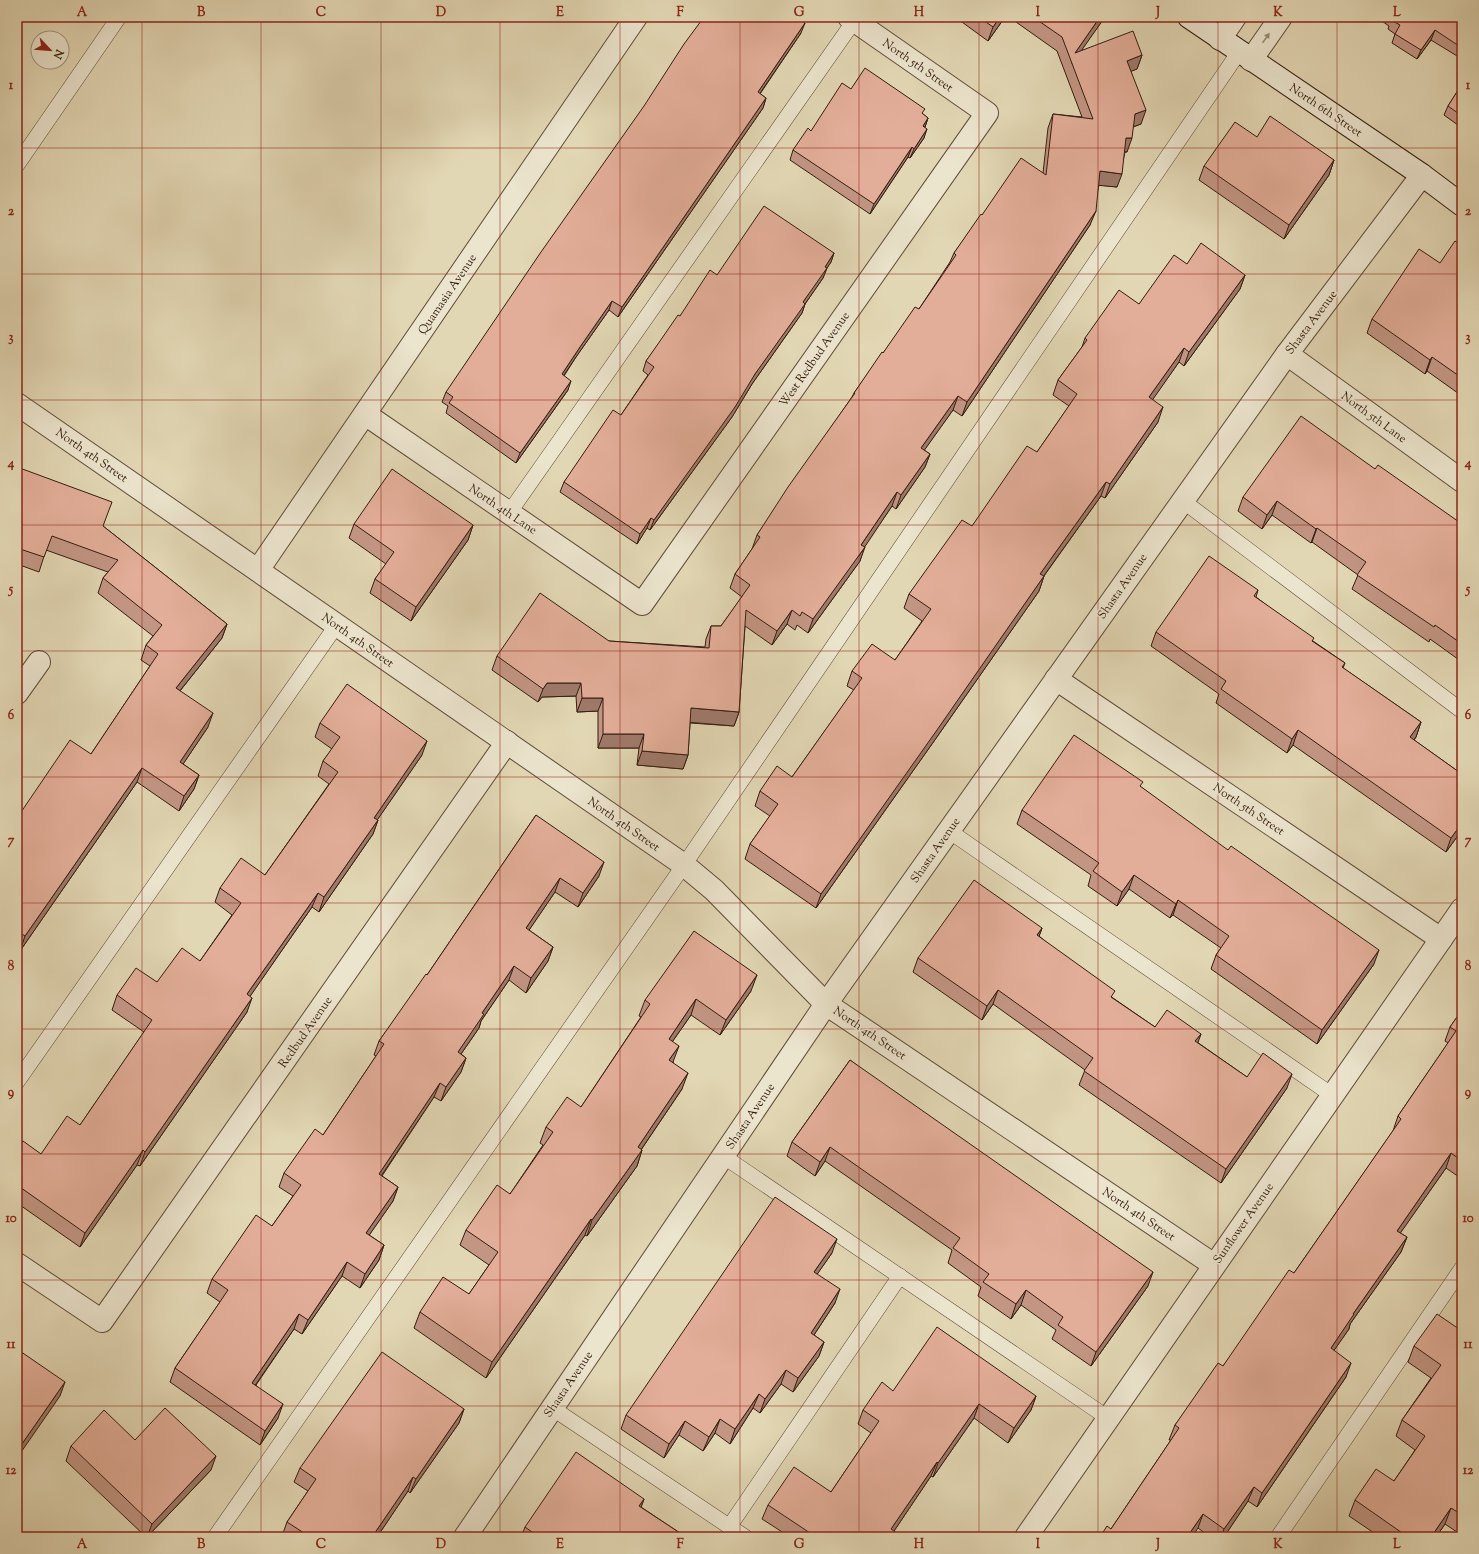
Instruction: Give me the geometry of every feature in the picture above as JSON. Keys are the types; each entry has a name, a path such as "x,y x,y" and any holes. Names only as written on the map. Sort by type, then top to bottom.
{"street":[{"name":"Quamasia Avenue","path":"258,570 636,17"},
{"name":"North 6th Street","path":"1189,17 1422,175 1462,205"},
{"path":"1220,38 1235,17"},
{"path":"1245,56 1281,17"},
{"name":"North 5th Street","path":"851,19 986,113"},
{"name":"West Redbud Avenue","path":"642,604 986,113"},
{"name":"Shasta Avenue","path":"466,1537 826,1004 1287,354 1422,175"},
{"name":"North 5th Lane","path":"1287,354 1462,481"},
{"name":"North 4th Street","path":"17,404 258,570 336,626 684,865 714,890 826,1004 1214,1265"},
{"name":"North 4th Lane","path":"365,414 642,604"},
{"path":"17,693 39,662"},
{"name":"North 5th Street","path":"1056,679 1441,938"},
{"name":"Redbud Avenue","path":"17,1264 102,1321 507,742"},
{"name":"Sunflower Avenue","path":"1026,1537 1462,909"}],"lane":[{"path":"17,165 119,17"},
{"path":"509,513 851,19"},
{"path":"215,1537 684,865 1245,56"},
{"path":"1183,501 1462,711"},
{"path":"17,1082 336,626"},
{"path":"949,831 1332,1095"},
{"path":"723,1156 1108,1418"},
{"path":"1278,1537 1462,1268"},
{"path":"729,1527 900,1276"},
{"path":"552,1408 745,1537"}],"building":[{"path":"704,17 796,17 805,23 758,92 766,98 622,307 612,301 580,347 562,374 571,381 520,453 449,403 453,397 446,392"},
{"path":"979,17 1000,17 993,27"},
{"path":"1033,17 1100,17 1075,53 1133,31 1142,55 1127,61 1146,110 1135,114 1132,138 1126,138 1122,174 1100,171 1096,211 967,402 958,396 921,448 930,454 901,495 897,492 861,545 865,547 813,619 802,612 800,616 792,610 777,631 746,610 739,712 691,708 688,755 642,751 644,734 603,734 603,698 582,698 581,683 547,683 543,689 497,656 540,593 609,641 709,648 711,626 721,626 750,585 735,574 760,537 757,535 788,487 855,393 882,352 883,353 915,307 919,309 956,255 954,253 1021,158 1046,175 1053,114 1093,119 1062,37"},
{"path":"1393,17 1459,17 1462,19 1462,48 1435,30 1421,50 1395,34 1400,25 1391,20"},
{"path":"865,68 925,109 922,113 928,118 923,126 927,129 914,149 912,147 874,204 793,150 808,128 811,131 842,83 851,89"},
{"path":"1462,84 1462,116 1448,106"},
{"path":"1270,116 1334,160 1289,225 1204,166 1235,122 1257,137"},
{"path":"764,206 834,253 825,267 827,268 803,302 805,304 755,374 735,407 654,520 651,518 640,534 564,482 613,410 621,415 654,367 646,361 678,315 680,316 710,270 717,275"},
{"path":"1455,241 1462,246 1462,378 1432,357 1430,360 1372,319 1419,249 1440,263"},
{"path":"1201,243 1245,275 1189,352 1184,348 1149,397 1163,407 1110,484 1106,482 1040,574 1044,576 821,894 750,844 778,804 760,791 777,766 792,777 862,678 852,671 872,644 895,660 931,609 909,594 962,520 972,526 1027,446 1037,452 1077,394 1058,380 1087,340 1085,338 1119,290 1139,304 1174,255 1187,264"},
{"path":"1301,416 1375,469 1378,465 1462,524 1462,644 1357,575 1366,562 1277,501 1267,515 1243,497"},
{"path":"17,467 112,502 103,526 227,624 176,688 213,713 180,762 199,775 184,796 142,768 25,936 17,931 17,818 70,740 91,754 158,654 146,645 162,625 103,578 118,560 52,536 44,557 17,548"},
{"path":"392,469 473,525 416,607 375,579 394,552 354,524"},
{"path":"1209,556 1258,590 1254,596 1314,638 1312,641 1345,663 1342,667 1421,722 1410,737 1459,772 1462,767 1462,823 1451,838 1298,730 1292,739 1221,689 1226,681 1156,632"},
{"path":"347,684 427,741 374,818 378,820 324,897 318,893 247,994 252,998 145,1152 143,1150 85,1233 17,1185 17,1150 23,1141 41,1154 67,1116 80,1125 152,1020 117,995 136,968 157,982 182,948 200,961 241,903 220,888 241,858 265,875 338,772 323,761 340,737 320,723"},
{"path":"1074,735 1143,782 1140,786 1228,850 1231,846 1379,950 1322,1030 1216,955 1229,936 1178,900 1176,904 1134,875 1122,892 1093,871 1099,863 1022,810"},
{"path":"536,815 604,862 583,893 560,878 526,928 553,947 531,978 514,966 458,1052 466,1058 446,1087 440,1083 379,1174 398,1187 366,1233 384,1245 365,1274 347,1262 308,1320 299,1314 252,1383 283,1404 265,1431 175,1368 228,1290 212,1279 256,1215 272,1226 301,1185 284,1173 315,1129 323,1135 384,1044 379,1041 426,974 427,975"},
{"path":"974,880 1042,928 1037,935 1115,991 1111,997 1155,1027 1167,1010 1201,1034 1195,1041 1247,1077 1263,1053 1292,1074 1226,1169 1084,1071 1093,1058 998,990 987,1006 918,958"},
{"path":"694,931 757,975 726,1020 696,999 669,1039 679,1046 669,1060 688,1073 638,1147 642,1150 592,1220 591,1219 492,1362 420,1312 443,1277 469,1294 498,1252 466,1230 497,1185 510,1194 553,1132 546,1127 567,1097 581,1107 650,1004 645,1000"},
{"path":"1462,1010 1462,1161 1451,1153 1397,1231 1407,1237 1331,1348 1351,1363 1262,1493 1254,1487 1224,1529 1203,1514 1187,1537 1100,1537 1107,1526 1111,1529 1179,1428 1175,1425 1218,1363 1223,1366 1289,1270 1294,1273 1401,1119 1398,1116 1456,1031 1450,1027"},
{"path":"850,1060 1153,1272 1096,1352 1058,1325 1063,1317 1026,1290 1016,1304 983,1282 989,1274 953,1248 960,1238 830,1147 820,1162 792,1142"},
{"path":"775,1197 837,1239 814,1272 840,1289 811,1333 824,1342 798,1378 786,1370 765,1399 759,1394 735,1429 720,1419 709,1437 685,1421 669,1444 626,1415"},
{"path":"1437,1314 1462,1331 1462,1515 1451,1508 1431,1537 1408,1537 1355,1500 1376,1469 1394,1481 1425,1436 1402,1420 1441,1365 1414,1346"},
{"path":"937,1327 1036,1396 1014,1428 979,1404 891,1529 902,1537 816,1537 768,1505 794,1467 831,1492 879,1421 863,1410 882,1382 893,1391"},
{"path":"17,1349 65,1382 17,1451"},
{"path":"382,1352 464,1409 416,1479 413,1477 372,1537 301,1537 304,1533 287,1522 316,1479 300,1468"},
{"path":"165,1408 216,1456 152,1524 71,1446 104,1410 135,1440"},
{"path":"576,1452 644,1499 639,1506 686,1537 539,1537 525,1527"}]}
